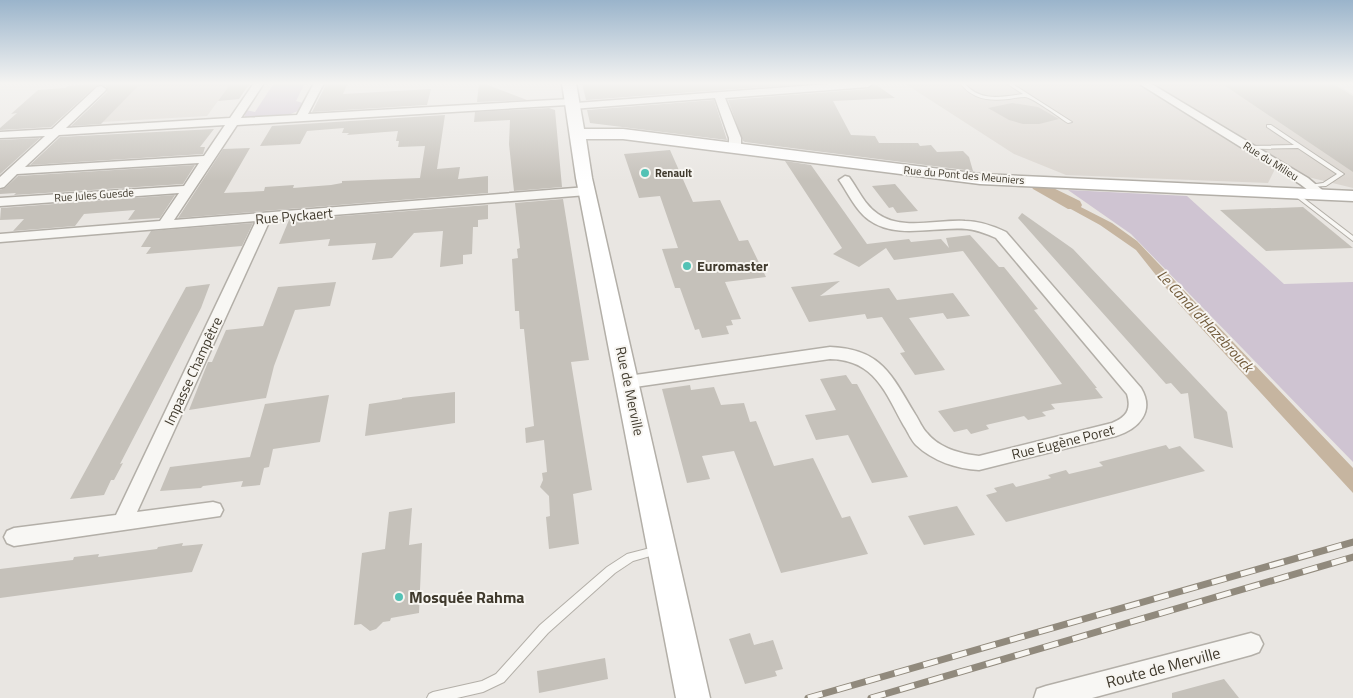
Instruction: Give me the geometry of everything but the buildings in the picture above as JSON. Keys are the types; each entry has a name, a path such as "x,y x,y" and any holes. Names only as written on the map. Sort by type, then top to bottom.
{"street":[{"path":"0,184 73,116"},
{"path":"163,226 238,116"},
{"path":"0,134 348,116"},
{"name":"Rue de Merville","path":"573,116 587,192 693,698"},
{"path":"727,116 736,138 734,148"},
{"name":"Rue du Milieu","path":"1197,116 1316,190"},
{"name":"Rue du Pont des Meuniers","path":"576,134 616,133 960,177 1293,192 1316,190 1353,196"},
{"path":"13,172 208,159"},
{"name":"Rue Eugène Poret","path":"628,382 830,353 851,354 869,362 882,372 921,439 929,446 949,458 979,463 1107,431 1133,420 1138,414 1139,407 1136,392 1006,239 989,228 967,223 902,227 881,222 868,212 845,180"},
{"name":"Rue Jules Guesde","path":"0,202 188,189"},
{"name":"Rue Pyckaert","path":"0,238 264,219 587,192"},
{"name":"Impasse Champêtre","path":"122,523 264,219"},
{"path":"14,537 213,510"},
{"name":"Route de Merville","path":"1046,698 1251,644"}],"lane":[{"path":"1060,116 1070,122"},
{"path":"1269,126 1341,174 1316,190"},
{"path":"1251,148 1300,146"},
{"path":"1293,192 1353,239"},
{"path":"433,698 492,683 510,669 544,629 611,570 638,553 663,548"}],"shaded area":[{"path":"91,116 207,116 207,116 84,123"},
{"path":"245,116 276,116 245,117"},
{"path":"954,116 1353,116 1353,188 1275,169 1268,183 1066,175 1014,154"},
{"path":"1068,190 1187,196 1284,284 1353,282 1353,462 1131,234"}],"water":[{"path":"1041,191 1056,191 1069,201 1112,223 1137,241 1353,468 1353,493 1178,303 1136,250 1100,225"}],"waterway":[{"name":"Le Canal d'Hazebrouck","path":"1039,186 1074,205"}],"railway":[{"path":"808,698 1353,542"},
{"path":"871,698 1353,557"}],"place":[{"name":"Renault","path":"645,173"},
{"name":"Euromaster","path":"687,266"},
{"name":"Mosquée Rahma","path":"399,597"}]}
